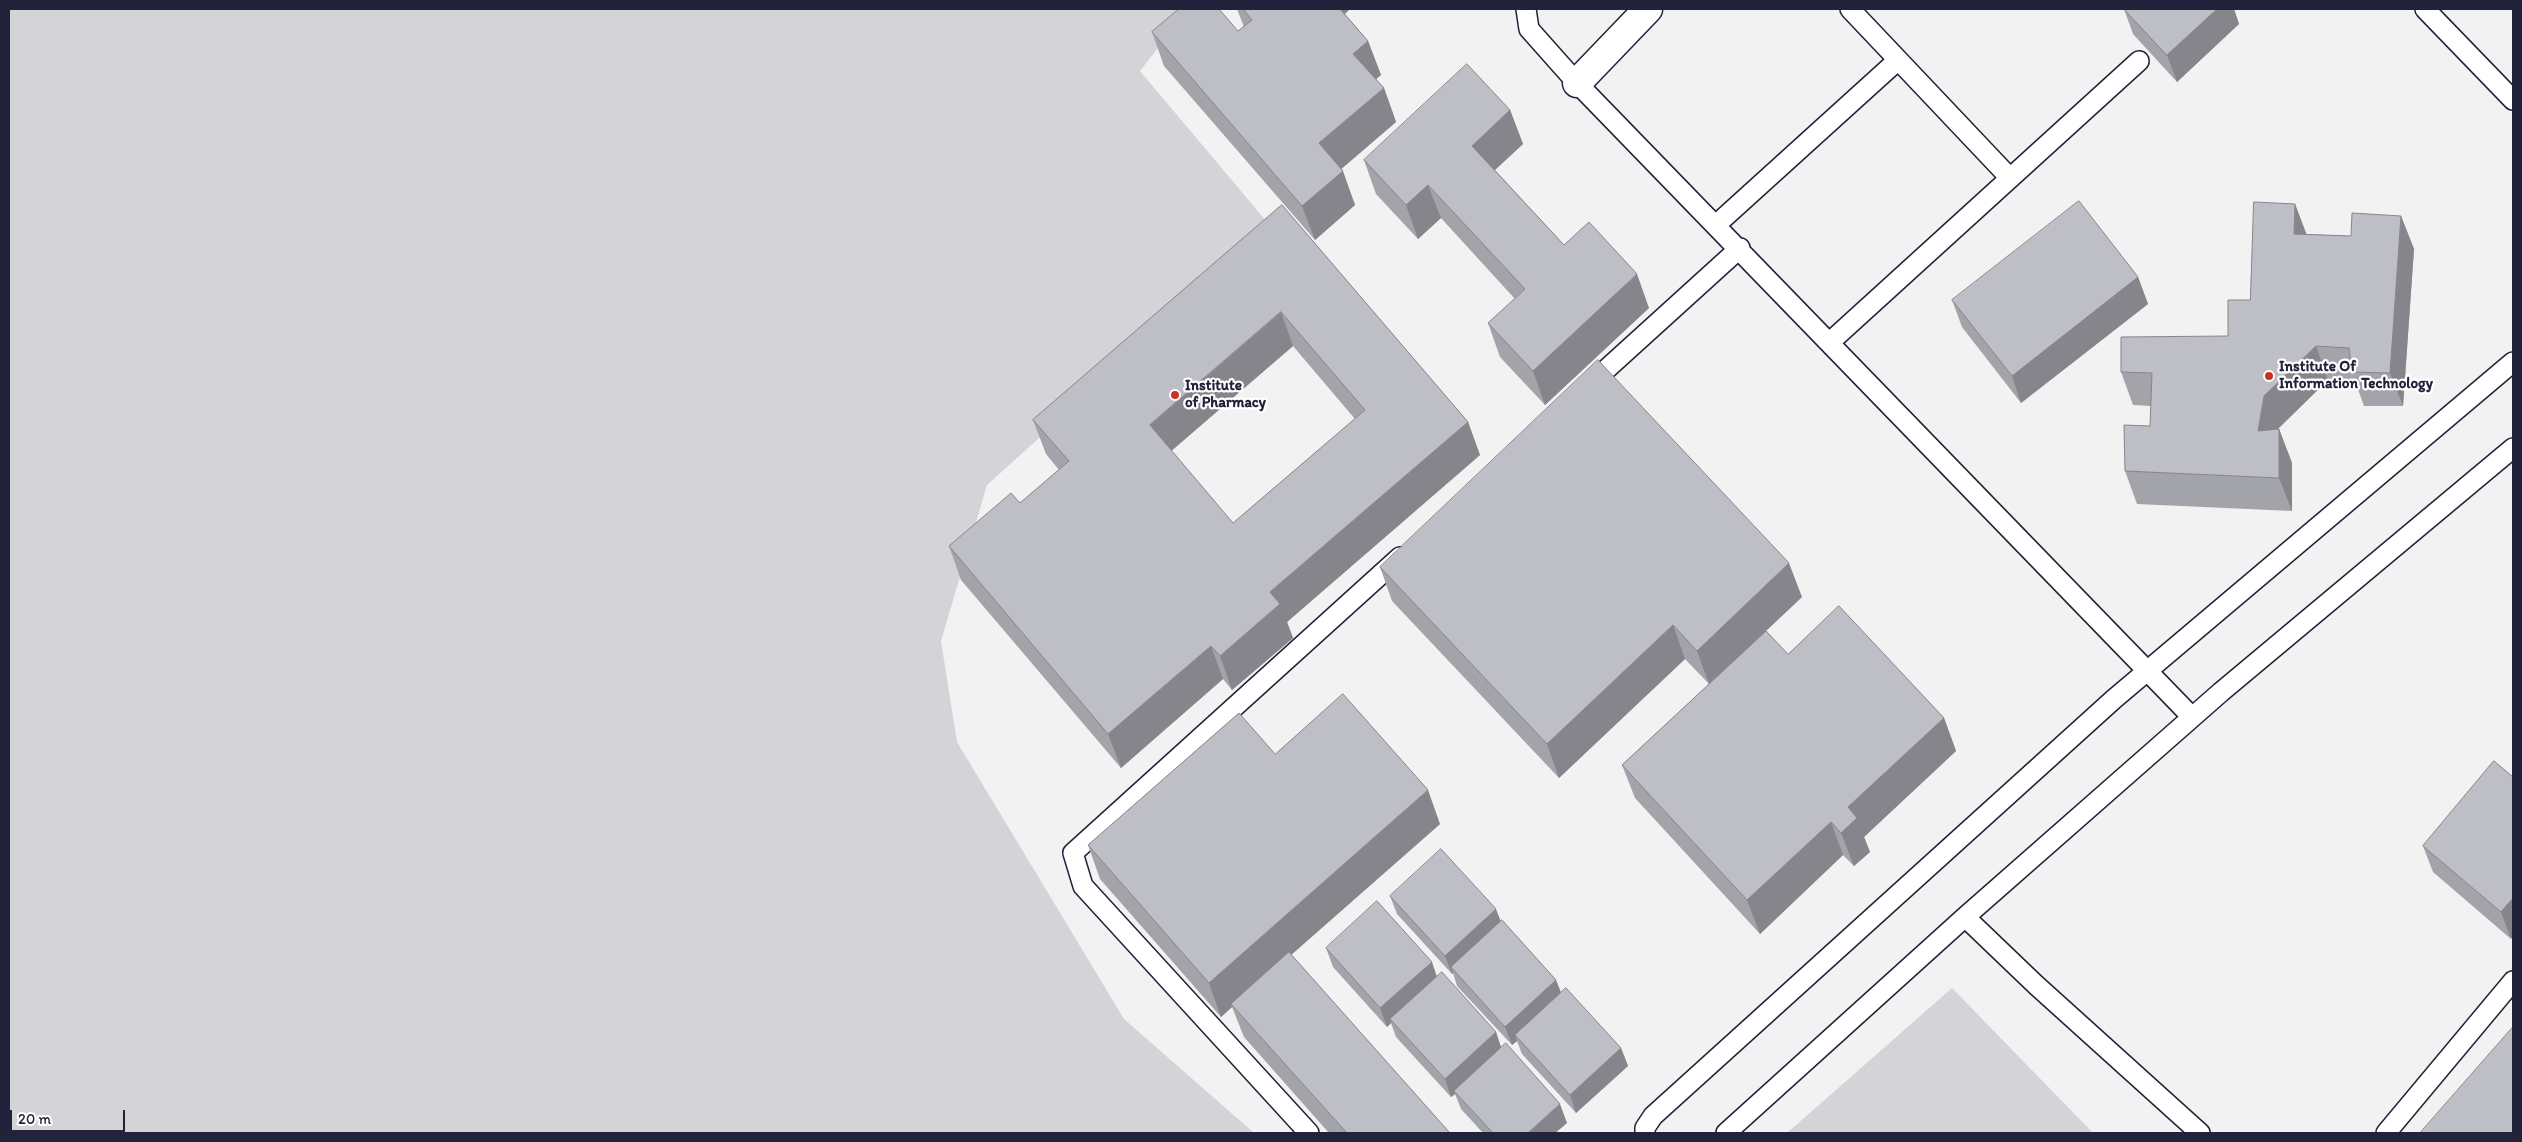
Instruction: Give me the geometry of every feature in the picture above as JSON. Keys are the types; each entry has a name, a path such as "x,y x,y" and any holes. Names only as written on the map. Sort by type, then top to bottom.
{"street":[{"path":"1577,83 1648,9"}],"lane":[{"path":"1526,9 1529,28 1577,83 1717,224 2192,717"},
{"path":"1850,9 2010,178"},
{"path":"2426,9 2513,100"},
{"path":"1717,224 1898,60"},
{"path":"1830,342 2139,61"},
{"path":"1577,396 1740,248"},
{"path":"1645,1133 1645,1128 1653,1116 2147,670 2513,362"},
{"path":"1726,1133 1965,917 2192,717 2513,448"},
{"path":"1309,1133 1083,886 1074,853 1414,544"},
{"path":"1965,917 2036,985 2200,1133"},
{"path":"2386,1133 2513,981"}],"shaded area":[{"path":"9,9 1188,9 1140,71 1272,228 987,485 941,641 957,742 1124,1019 1254,1133 9,1133"},
{"path":"1952,988 2093,1133 1787,1133"}],"building":[{"path":"1179,9 1219,9 1238,31 1252,20 1243,9 1340,9 1368,41 1353,54 1384,88 1319,143 1343,171 1302,206 1152,32"},
{"path":"2124,9 2217,9 2167,55"},
{"path":"1467,64 1510,110 1472,146 1564,245 1589,222 1637,274 1533,371 1488,323 1525,289 1428,185 1406,205 1364,160"},
{"path":"2079,201 2138,277 2012,376 1952,300"},
{"name":"Institute Of Information Technology","path":"2254,202 2295,204 2294,234 2351,236 2352,213 2401,216 2390,373 2352,372 2349,348 2316,346 2264,396 2258,431 2279,429 2279,478 2125,471 2124,425 2150,426 2152,373 2121,372 2121,337 2228,336 2228,300 2250,300"},
{"path":"1282,205 1468,422 1270,592 1280,604 1220,656 1211,646 1108,734 949,546 1011,493 1020,503 1069,461 1033,420","holes":["1281,312 1365,410 1233,523 1150,425"]},
{"path":"1598,360 1789,563 1697,651 1673,625 1547,744 1380,567"},
{"path":"1839,606 1944,718 1848,807 1857,818 1841,833 1831,822 1747,900 1622,765 1766,631 1788,654"},
{"path":"1343,694 1428,790 1209,983 1088,845 1239,713 1275,754"},
{"path":"2494,761 2513,777 2513,898 2501,912 2423,846"},
{"path":"1441,849 1496,909 1445,956 1390,896"},
{"path":"1377,901 1432,962 1380,1008 1326,948"},
{"path":"1502,920 1556,980 1505,1027 1451,967"},
{"path":"1289,952 1450,1133 1347,1133 1231,1004"},
{"path":"1442,972 1496,1032 1445,1079 1390,1019"},
{"path":"1566,988 1621,1048 1570,1095 1515,1035"},
{"path":"2513,1027 2513,1133 2420,1133"},
{"path":"1506,1043 1560,1104 1528,1133 1493,1133 1454,1091"}],"place":[{"name":"Institute Of Information Technology","path":"2269,376"},
{"name":"Institute of Pharmacy","path":"1175,395"}]}
